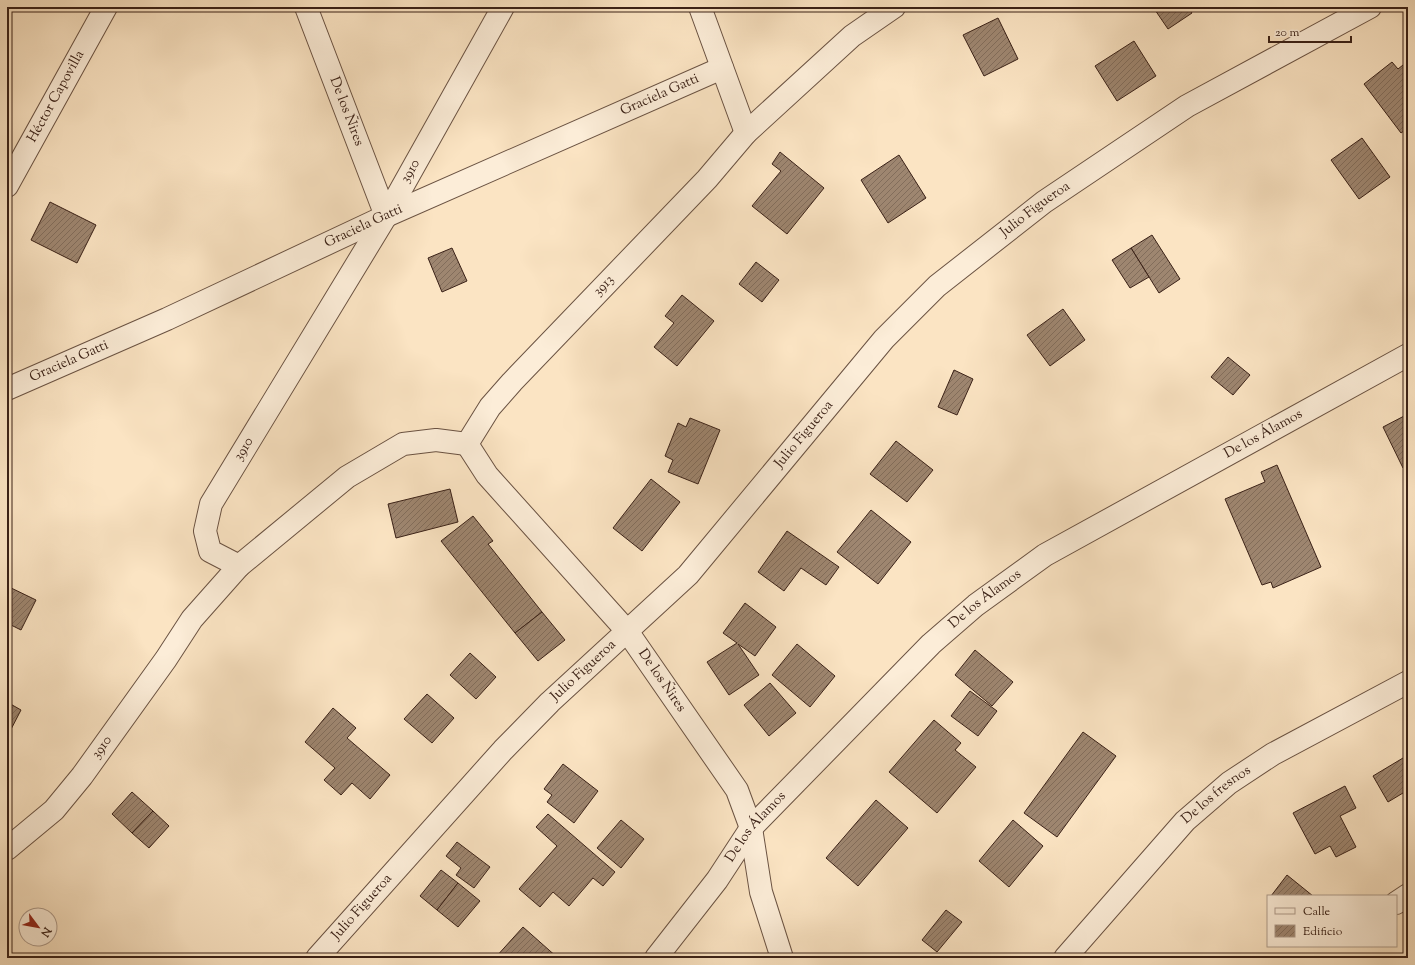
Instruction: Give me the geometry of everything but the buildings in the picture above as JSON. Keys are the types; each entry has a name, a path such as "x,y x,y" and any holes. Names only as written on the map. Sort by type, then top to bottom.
{"street":[{"name":"Héctor Capovilla","path":"7,186 106,7"},
{"name":"De los Ñires","path":"306,7 386,216"},
{"name":"3910","path":"7,849 54,810 82,776 166,660 192,619 239,566 210,551 205,531 211,504 386,216 503,7"},
{"path":"700,7 746,133 852,36 894,7"},
{"name":"Julio Figueroa","path":"317,958 503,750 550,702 688,574 874,351 937,286 1044,202 1187,106 1370,7"},
{"name":"Graciela Gatti","path":"7,389 167,319 386,216 722,68"},
{"name":"3913","path":"467,444 490,407 512,382 707,179 746,133"},
{"name":"De los Álamos","path":"656,958 717,880 751,828 931,644 976,605 1045,555 1408,356"},
{"path":"239,566 347,477 403,444 436,440 467,444"},
{"name":"De los Ñires","path":"467,444 487,475 627,631 737,790 751,828 761,892 782,958"},
{"name":"De los fresnos","path":"1065,958 1185,821 1229,783 1273,754 1408,682"},
{"path":"1397,902 1408,895"}]}
